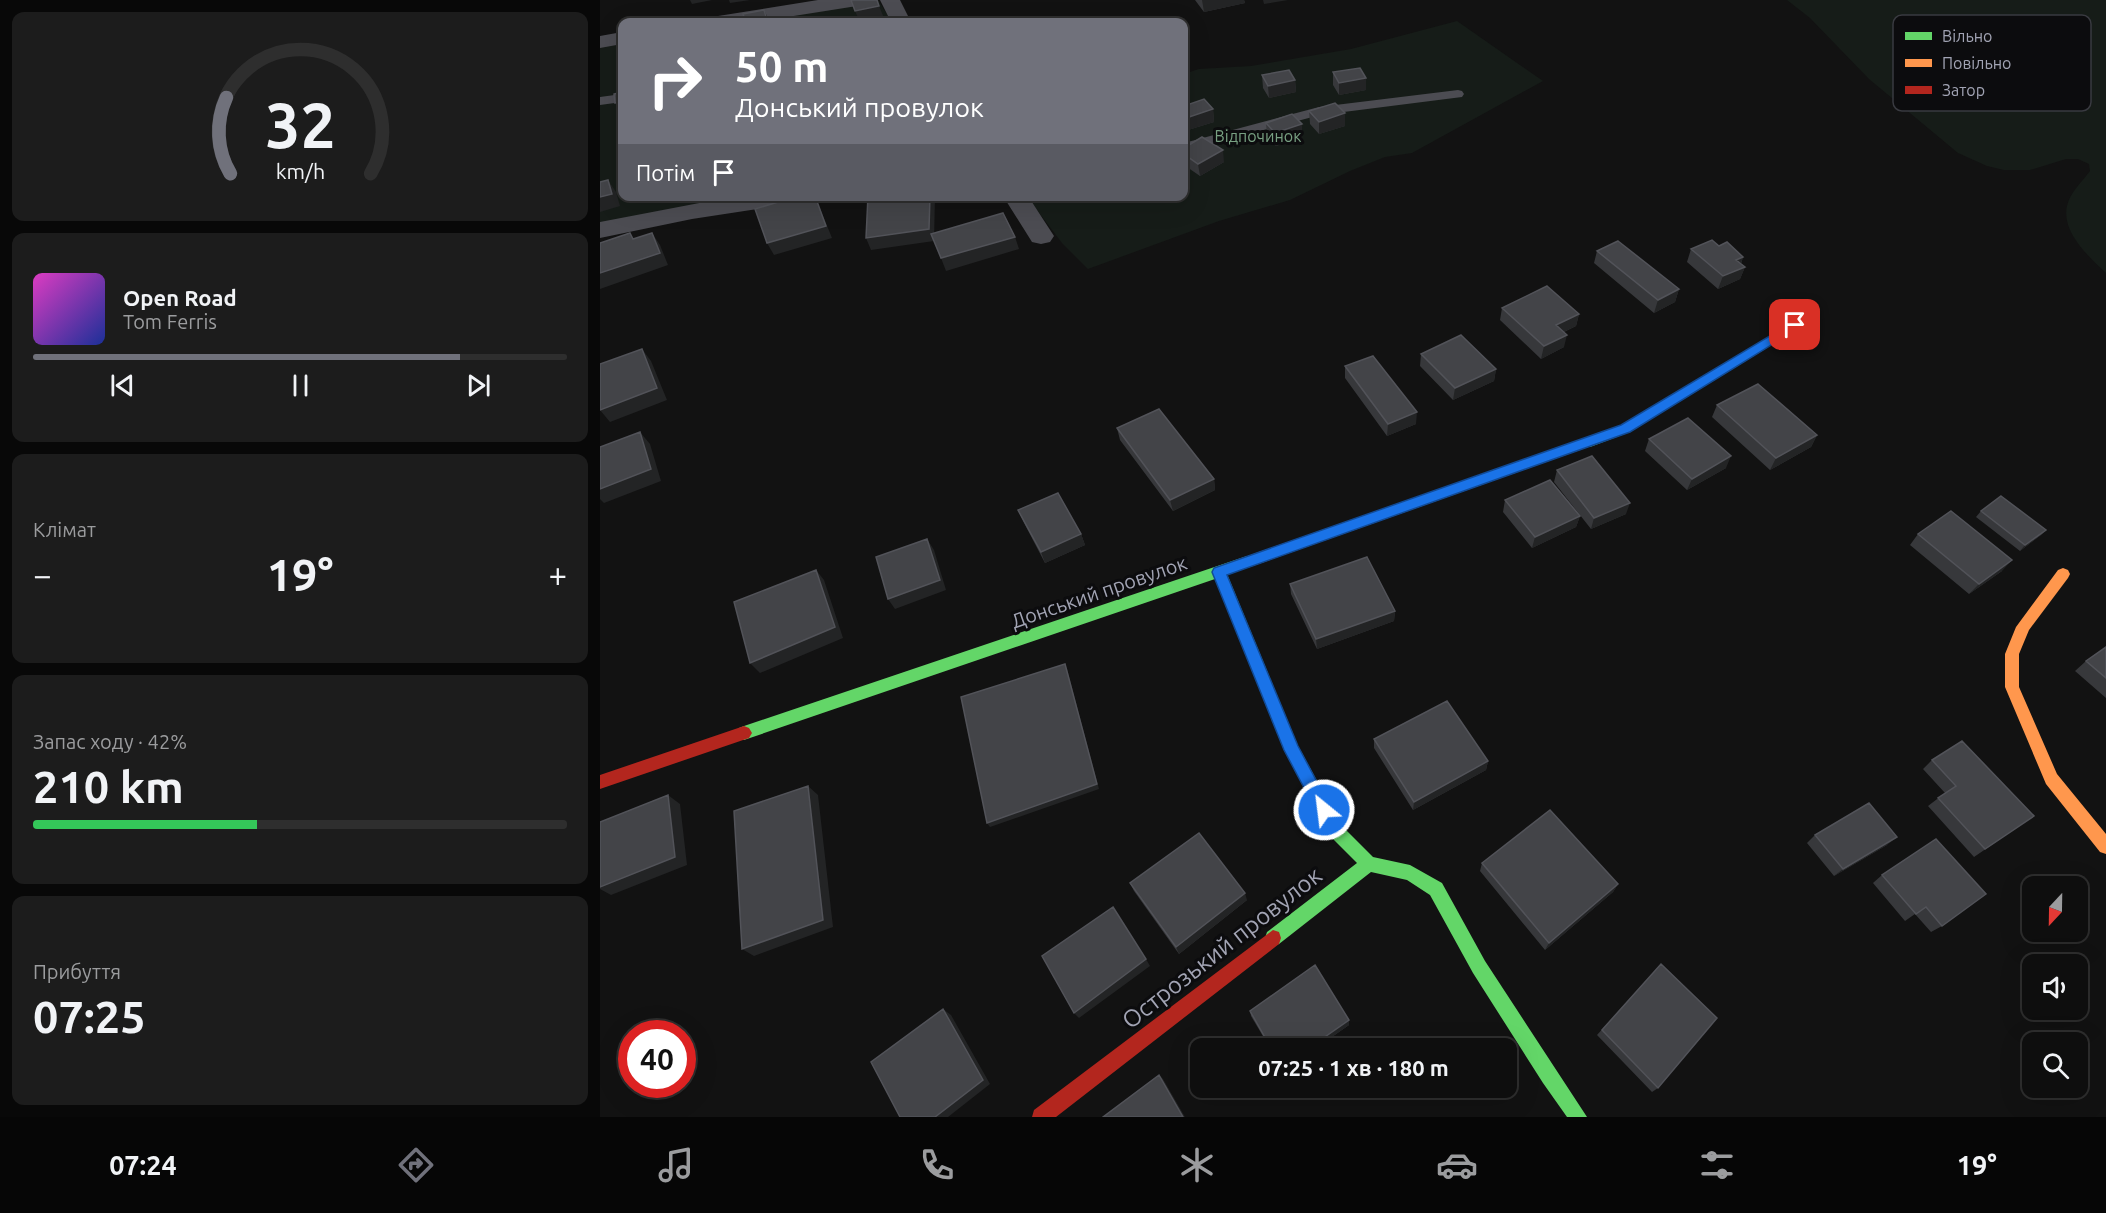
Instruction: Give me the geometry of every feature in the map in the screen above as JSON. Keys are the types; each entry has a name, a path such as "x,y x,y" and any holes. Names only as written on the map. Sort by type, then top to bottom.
{"street":[{"path":"743,18 857,0"},
{"path":"890,0 899,18"},
{"path":"600,42 618,39"},
{"path":"600,230 692,211 758,201"},
{"path":"1018,201 1041,236"},
{"name":"Донський провулок","path":"600,782 1219,572 1626,429 1795,325"},
{"path":"1219,572 1292,750 1335,830 1369,864 1410,873 1436,889 1485,977 1549,1077 1578,1117"},
{"path":"2064,574 2024,627 2012,654 2012,687 2051,779 2106,846"},
{"name":"Острозький провулок","path":"1041,1117 1369,864"}],"lane":[{"path":"1188,146 1319,111 1458,93"},
{"path":"600,101 618,99"}],"green space":[{"path":"878,0 889,18 781,18"},
{"path":"1787,0 2106,0 2106,273 2078,243 2068,225 2066,216 2067,206 2073,192 2090,171 2089,164 2078,159 2066,159 2030,170 2004,170 1987,166 1958,153 1907,111 2091,111 2091,15 1893,15 1893,99 1869,79 1810,18"},
{"name":"Відпочинок","path":"1457,21 1543,81 1412,153 1385,157 1290,200 1219,221 1088,269 1062,243 1030,201 1188,201 1188,73 1199,69 1251,66 1351,49"},
{"path":"618,43 618,201 718,201 600,224 600,46"}],"building":[{"path":"851,0 877,0 879,6 855,11"},
{"path":"764,10 766,18 744,18 743,14"},
{"path":"1360,68 1366,78 1339,83 1333,72"},
{"path":"1289,70 1295,80 1268,86 1262,75"},
{"path":"618,93 618,102 615,103 614,94"},
{"path":"1204,99 1213,109 1188,117 1188,105"},
{"path":"1335,103 1345,113 1319,122 1309,111"},
{"path":"1292,114 1302,124 1275,133 1266,123"},
{"path":"1202,137 1223,150 1198,164 1188,157 1188,146"},
{"path":"608,180 612,194 600,197 600,182"},
{"path":"781,201 817,201 826,226 767,243 755,209"},
{"path":"868,201 930,201 929,229 866,238"},
{"path":"1003,213 1015,237 941,258 931,234"},
{"path":"630,233 633,239 652,233 660,253 600,273 600,243"},
{"path":"1712,240 1719,246 1727,242 1743,257 1736,260 1745,267 1723,276 1691,249"},
{"path":"1618,241 1679,289 1658,300 1597,251"},
{"path":"1547,286 1579,314 1556,325 1567,335 1544,346 1502,308"},
{"path":"1461,335 1496,369 1455,388 1421,354"},
{"path":"642,349 657,388 600,410 600,364"},
{"path":"1373,356 1417,412 1388,424 1345,366"},
{"path":"1758,384 1817,435 1776,458 1717,405"},
{"path":"1159,409 1214,479 1170,500 1117,428"},
{"path":"1688,418 1731,456 1692,479 1649,439"},
{"path":"640,432 651,469 600,489 600,447"},
{"path":"1592,456 1630,503 1594,518 1557,470"},
{"path":"1550,480 1580,516 1535,537 1505,500"},
{"path":"1058,493 1081,534 1041,552 1018,510"},
{"path":"2001,496 2046,530 2025,545 1981,511"},
{"path":"1951,511 2012,560 1979,584 1918,534"},
{"path":"927,539 940,580 888,599 876,557"},
{"path":"1367,557 1395,611 1316,639 1290,584"},
{"path":"816,570 835,627 750,663 734,602"},
{"path":"2106,647 2106,678 2086,661"},
{"path":"1065,664 1097,784 987,823 961,697"},
{"path":"1447,701 1488,761 1414,802 1374,739"},
{"path":"1962,741 2034,816 1985,849 1938,798 1956,786 1932,760"},
{"path":"808,786 823,920 742,949 734,811"},
{"path":"668,795 675,857 600,887 600,822"},
{"path":"1869,803 1897,837 1843,869 1815,835"},
{"path":"1550,810 1618,884 1549,943 1482,863"},
{"path":"1199,833 1245,893 1176,947 1130,883"},
{"path":"1936,839 1986,894 1942,926 1926,907 1916,914 1882,875"},
{"path":"1113,907 1146,959 1074,1013 1042,956"},
{"path":"1661,964 1717,1018 1658,1088 1602,1030"},
{"path":"1315,965 1349,1020 1323,1038 1265,1038 1250,1011"},
{"path":"943,1009 983,1080 935,1117 900,1117 871,1062"},
{"path":"1159,1075 1183,1117 1103,1117"}],"traffic: fast":[{"path":"1590,442 1626,429 1795,325"},
{"path":"744,733 1247,562"},
{"path":"1219,572 1292,750 1335,830 1369,864 1273,938"},
{"path":"1369,864 1410,873 1436,889 1479,967 1549,1077 1578,1117"}],"traffic: slow":[{"path":"1247,562 1590,442"},
{"path":"2063,574 2023,627 2012,654 2012,687 2051,779 2106,846"}],"traffic: jam":[{"path":"600,782 744,733"},
{"path":"1041,1117 1273,938"}],"route":[{"path":"1324,810 1292,750 1219,572 1626,429 1795,325"}]}
